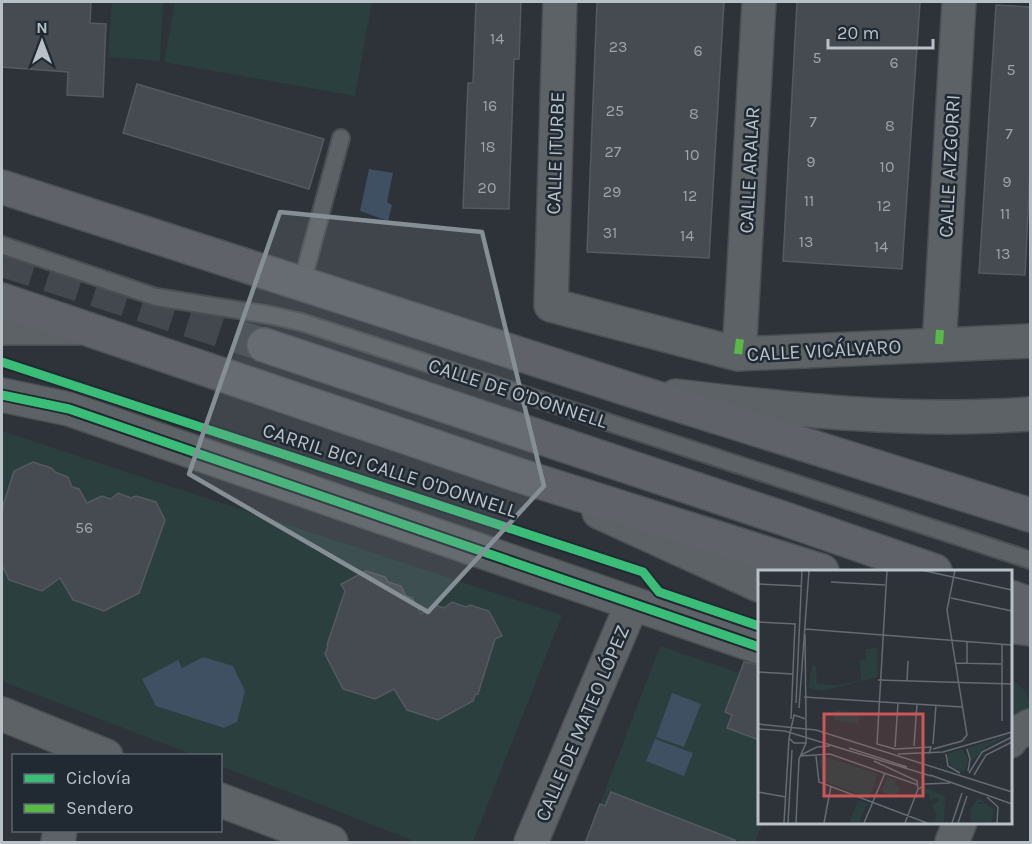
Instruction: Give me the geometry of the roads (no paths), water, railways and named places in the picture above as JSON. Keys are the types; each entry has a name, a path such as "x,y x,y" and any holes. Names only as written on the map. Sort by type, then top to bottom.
{"main road":[{"name":"CALLE DE O'DONNELL","path":"2,187 631,390 1030,515"},
{"path":"2,300 518,475 819,570"},
{"name":"CALLE DE O'DONNELL","path":"264,345 932,570"},
{"path":"1011,597 1030,604"},
{"path":"1011,626 1030,629"}],"street":[{"name":"CALLE ITURBE","path":"551,305 560,2"},
{"name":"CALLE ARALAR","path":"740,339 759,2"},
{"name":"CALLE AIZGORRI","path":"940,330 959,2"},
{"name":"CALLE VICÁLVARO","path":"551,305 738,354 1030,341"},
{"path":"2,327 84,327"},
{"name":"CALLE DE O'DONNELL","path":"631,390 813,412 984,418 1030,414"},
{"path":"2,395 69,409 758,647"},
{"path":"518,475 758,585"},
{"name":"CALLE DE MATEO LÓPEZ","path":"531,843 632,604"},
{"path":"2,714 85,752"},
{"path":"1011,740 1014,735 1030,726"},
{"path":"222,801 332,843"},
{"path":"952,843 960,823"}],"lane":[{"path":"302,283 341,138"},
{"name":"CALLE DE O'DONNELL","path":"2,245 156,297 301,322 1030,560"}],"water":[{"path":"369,169 393,173 387,202 392,205 388,221 360,211"},
{"path":"203,657 233,666 245,691 237,722 224,728 156,706 142,679 178,660 182,668"},
{"path":"672,693 701,704 684,747 656,737"},
{"path":"655,739 693,753 684,776 646,761"}],"tunnel":[{"path":"2,260 264,345"}]}
